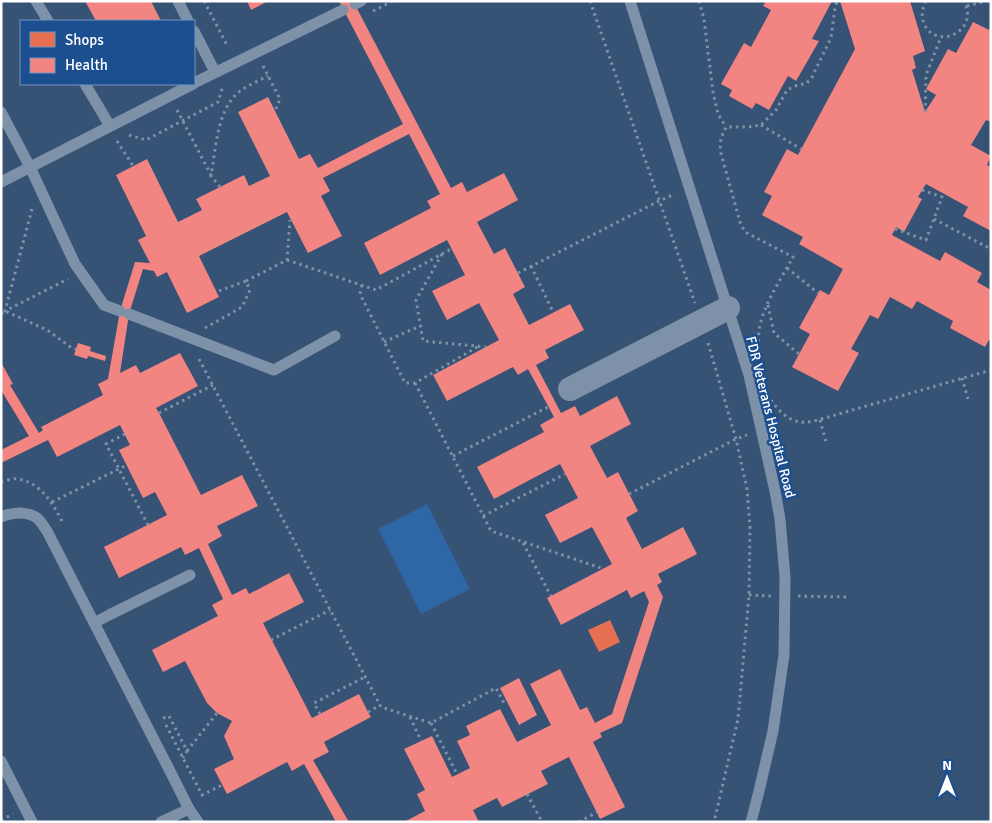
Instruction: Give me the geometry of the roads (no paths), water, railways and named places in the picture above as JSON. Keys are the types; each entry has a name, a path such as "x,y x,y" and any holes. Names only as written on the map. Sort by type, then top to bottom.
{"street":[{"path":"570,390 728,308"}],"lane":[{"path":"36,1 47,20"},
{"path":"178,1 188,20"},
{"name":"FDR Veterans Hospital Road","path":"630,1 749,375 780,519 785,577 784,655 773,731 750,822"},
{"path":"195,83 343,10"},
{"path":"195,33 216,72"},
{"path":"86,85 110,126"},
{"path":"1,182 191,85"},
{"path":"1,112 30,167 75,264 104,305 274,370 335,336"},
{"path":"1,517 7,514 22,513 36,518 47,531 198,822"},
{"path":"94,623 190,576"},
{"path":"1,761 32,822"},
{"path":"162,822 190,809"}]}
